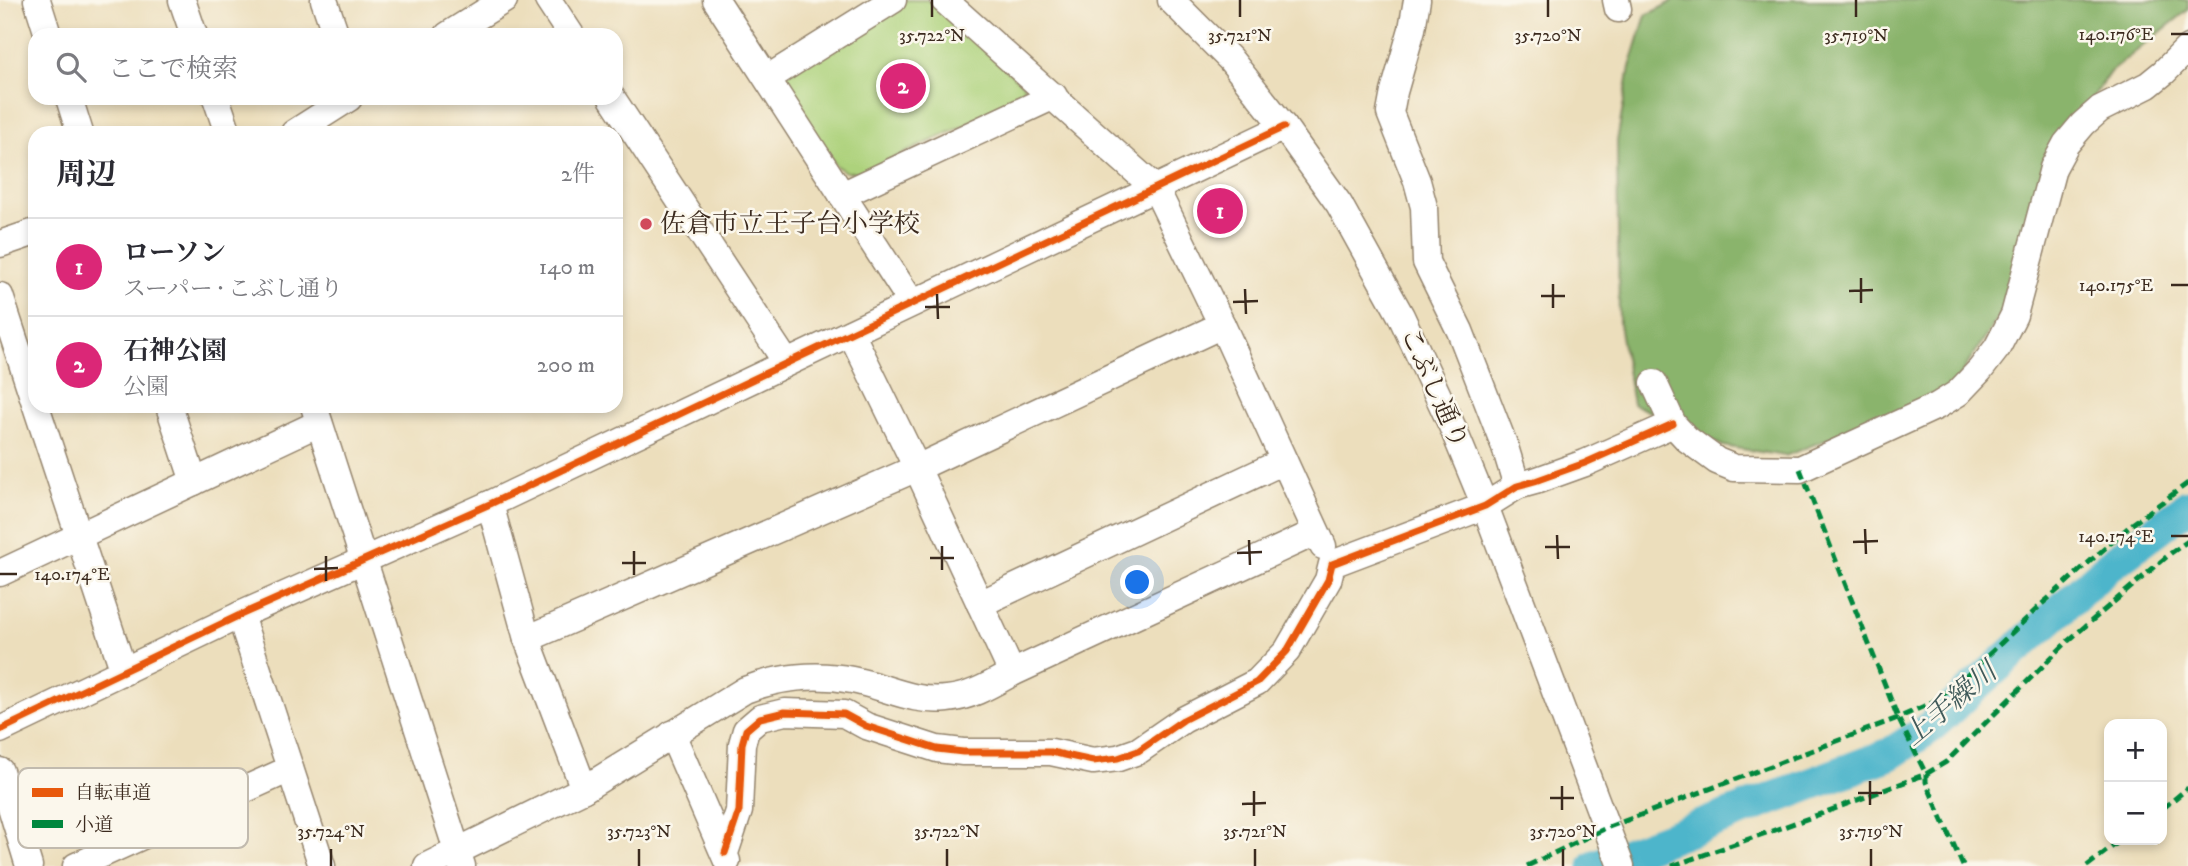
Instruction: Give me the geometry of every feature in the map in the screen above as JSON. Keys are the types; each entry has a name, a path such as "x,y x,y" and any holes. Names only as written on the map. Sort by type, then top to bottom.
{"street":[{"path":"37,0 46,28"},
{"path":"182,0 192,28"},
{"path":"324,0 334,28"},
{"path":"460,19 504,0"},
{"path":"548,0 566,28"},
{"path":"716,0 912,303"},
{"path":"768,78 893,0"},
{"path":"727,860 739,811 742,744 746,730 760,718 785,712 844,714 866,726 937,749 963,752 1051,752 1093,761 1118,758 1138,751 1183,720 1257,682 1287,651 1328,580 1332,564 1156,189 944,0"},
{"name":"こぶし通り","path":"1171,0 1230,60 1284,127 1339,204 1401,316 1452,426 1485,506 1621,866"},
{"path":"1414,2 1412,29 1390,113 1424,206 1426,262 1460,331 1505,447 1517,486"},
{"path":"1654,383 1673,424 1687,439 1717,461 1734,468 1800,469 1937,406 1958,393 1997,348 2014,315 2053,168 2066,144 2100,109 2148,85 2188,48"},
{"path":"842,195 1054,96"},
{"path":"71,105 78,126"},
{"path":"218,105 226,126"},
{"path":"305,126 338,105"},
{"path":"617,105 786,362"},
{"path":"0,730 240,615 490,504 1284,127"},
{"path":"0,244 28,234"},
{"path":"0,296 28,380"},
{"path":"527,639 917,468 1222,325"},
{"path":"851,333 1012,673"},
{"path":"39,413 124,671"},
{"path":"171,413 194,482"},
{"path":"0,573 194,482 316,414 459,859"},
{"path":"1332,564 1485,506 1517,486 1585,463 1673,424"},
{"path":"979,604 1283,461"},
{"path":"490,504 527,639 584,789"},
{"path":"428,866 459,859 584,789 745,690 766,682 813,677 852,680 928,700 950,699 977,692 1012,673 1317,532"},
{"path":"240,615 322,866"},
{"path":"672,734 727,860"},
{"path":"248,788 290,769"},
{"path":"0,771 18,830"},
{"path":"24,848 29,866"},
{"path":"76,866 116,848"}],"green space":[{"path":"900,0 928,0 1024,85 1025,94 1019,101 863,172 846,172 836,166 782,87 784,76"},
{"path":"1676,0 2188,0 2188,10 2110,72 2044,169 2007,304 1950,391 1785,456 1723,446 1633,404 1619,324 1617,141 1630,67 1646,15"}],"waterway":[{"name":"上手繰川","path":"1595,866 1890,754 1928,729 2110,565 2188,506"}],"marked path":[{"path":"1800,469 1898,718 1926,774 1926,782 1963,866"},
{"path":"1527,866 1606,828 1898,718 1931,703 1959,683 2131,525 2188,483"},
{"path":"1672,866 1826,812 1926,774 1946,762 2068,641 2188,541"},
{"path":"2167,805 2188,788"},
{"path":"2087,866 2114,845"}],"cycle path":[{"path":"0,730 240,615 490,504 1284,127"},
{"path":"725,853 739,811 742,744 746,730 760,718 785,712 844,714 866,726 937,749 963,752 1051,752 1093,761 1118,758 1138,751 1183,720 1257,682 1287,651 1328,580 1332,564 1485,506 1517,486 1585,463 1673,424"}],"place":[{"name":"石神公園","path":"903,86"},
{"name":"ローソン","path":"1220,211"},
{"name":"佐倉市立王子台小学校","path":"646,224"}]}
